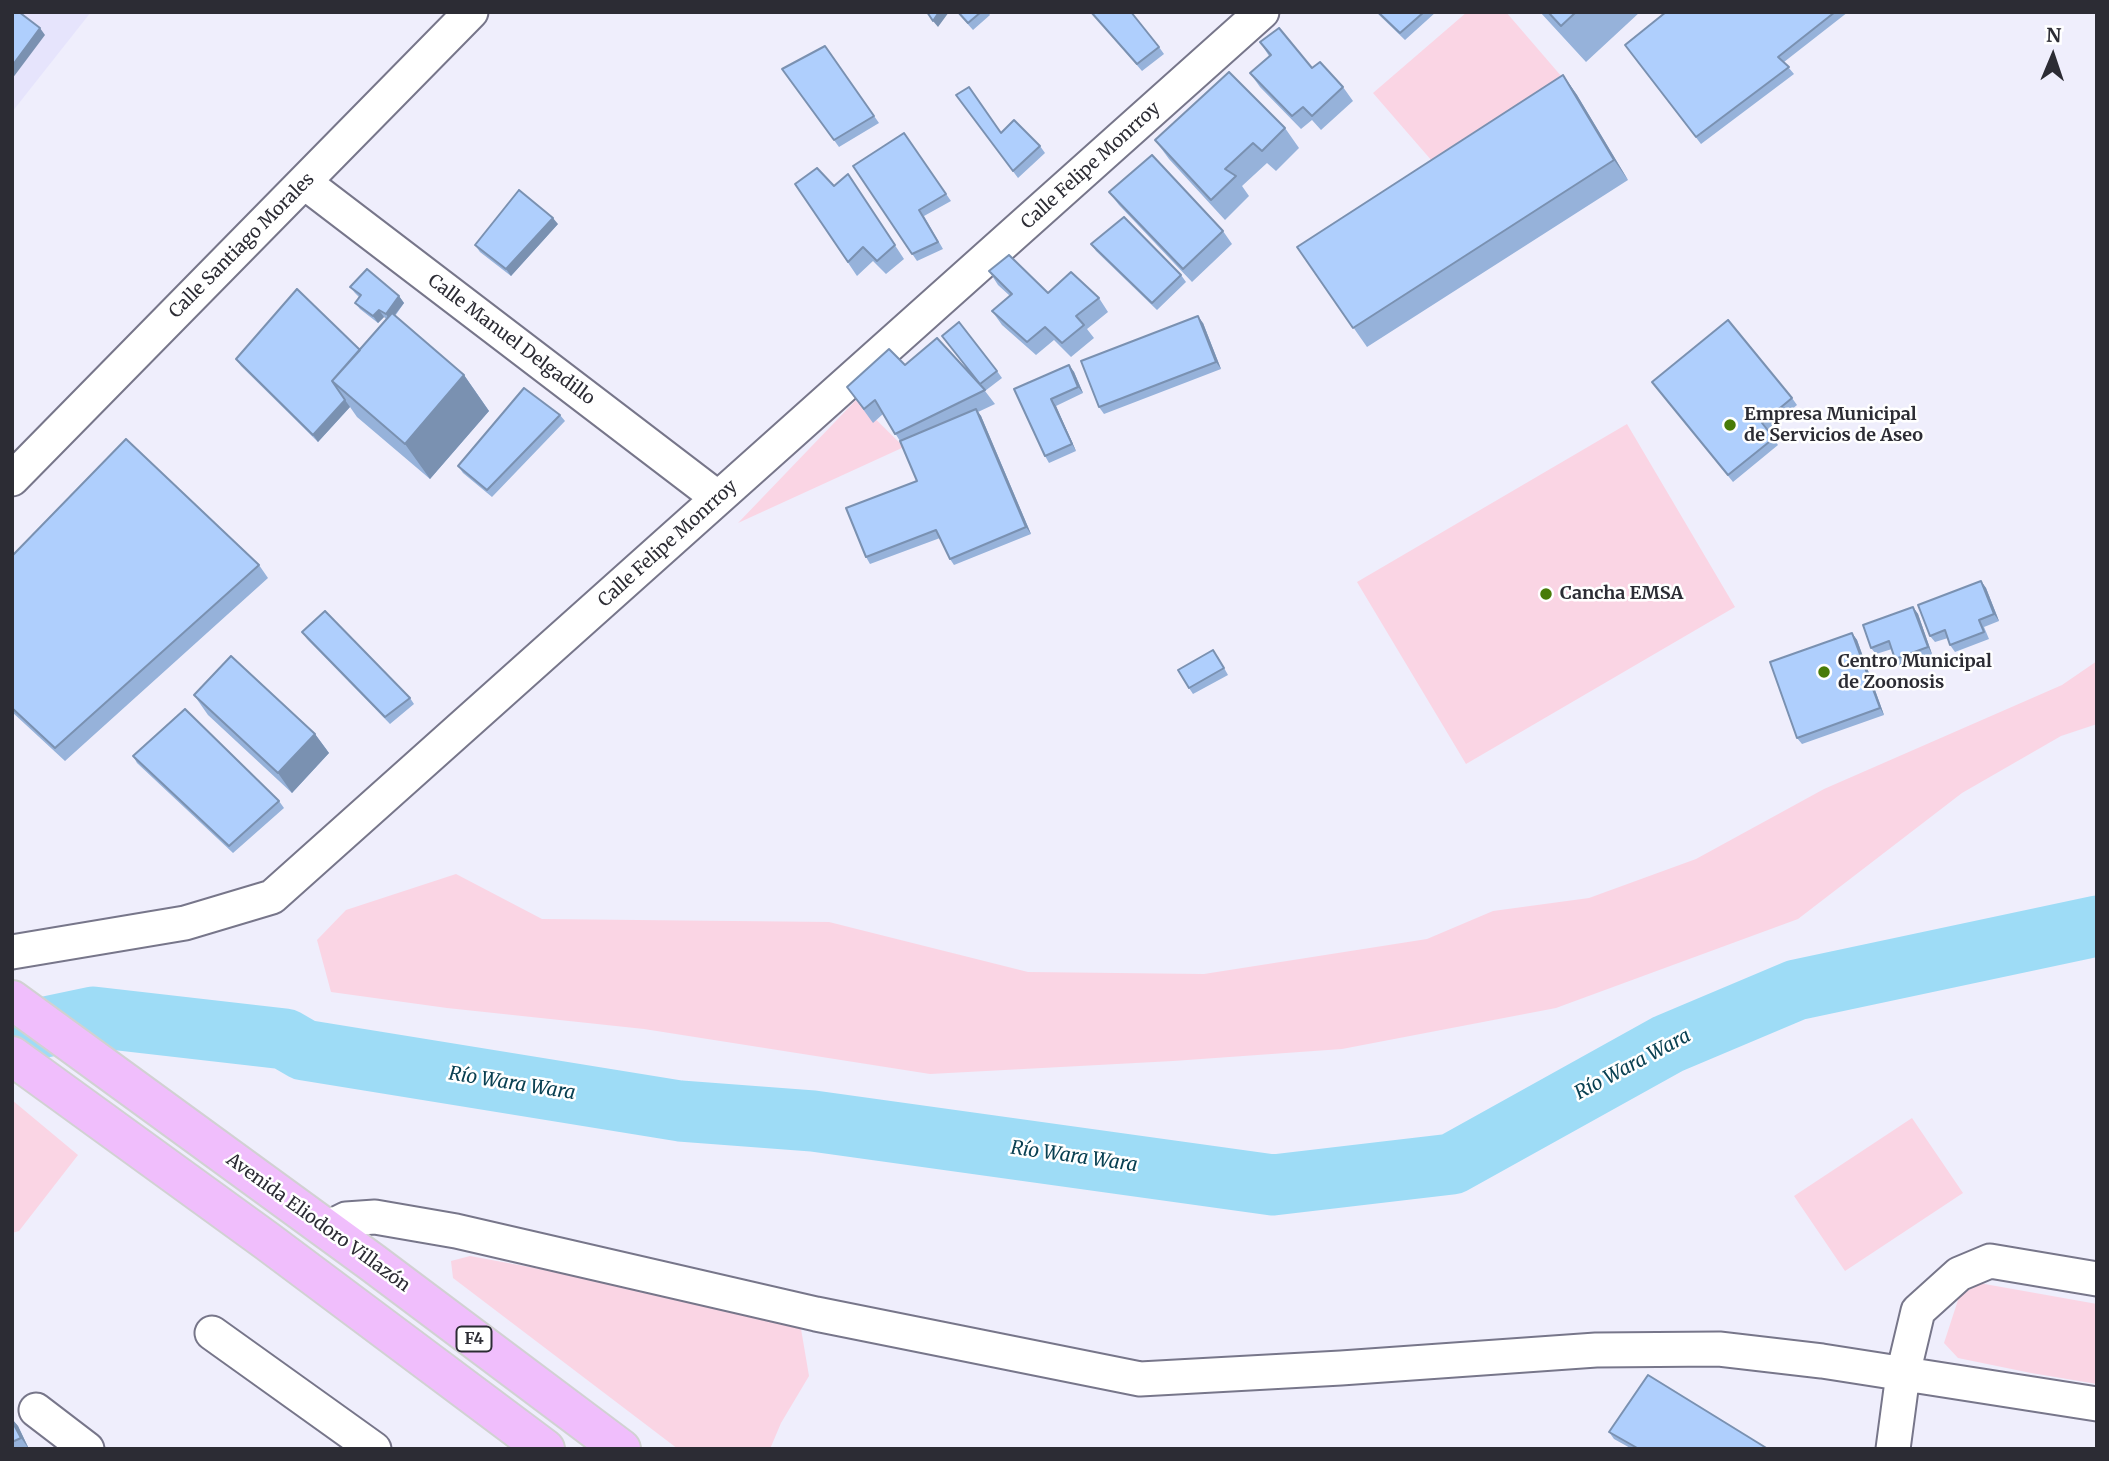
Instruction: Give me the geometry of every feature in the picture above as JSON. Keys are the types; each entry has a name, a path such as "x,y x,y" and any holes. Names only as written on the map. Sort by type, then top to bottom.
{"highway":[{"name":"Avenida Eliodoro Villazón","path":"12,1000 621,1449"},
{"name":"F4","path":"12,1056 267,1241 545,1449"}],"street":[{"name":"Calle Santiago Morales","path":"12,479 471,12"},
{"name":"Calle Felipe Monrroy","path":"12,951 185,923 272,897 1262,12"},
{"name":"Calle Manuel Delgadillo","path":"304,182 718,498"},
{"path":"326,1229 346,1219 375,1217 456,1231 816,1314 1140,1379 1596,1350 1705,1349 1822,1361 2097,1404"},
{"path":"1893,1449 1903,1374 1918,1311 1959,1274 1990,1261 2097,1279"},
{"path":"212,1333 374,1449"},
{"path":"36,1410 87,1449"}],"shaded area":[{"path":"12,12 91,12 12,112"},
{"path":"1467,12 1506,12 1562,77 1445,176 1373,93"},
{"path":"856,400 904,447 738,523"},
{"name":"Cancha EMSA","path":"1627,424 1735,607 1466,764 1357,582"},
{"path":"2097,661 2097,724 2061,736 1962,793 1798,919 1556,1008 1342,1049 930,1074 644,1029 447,1008 331,992 317,940 346,910 456,874 542,919 829,922 1028,972 1204,974 1427,939 1493,911 1589,898 1696,859 1824,789 2062,685"},
{"path":"12,1100 78,1155 19,1231 12,1233"},
{"path":"1912,1118 1963,1193 1845,1271 1794,1196"},
{"path":"470,1256 799,1317 809,1376 781,1423 770,1449 678,1449 453,1278 451,1261"},
{"path":"1979,1283 2097,1304 2097,1384 1958,1358 1944,1343 1959,1297"}],"building":[{"path":"12,12 19,12 40,28 12,66"},
{"path":"927,12 939,12 933,21"},
{"path":"958,12 981,12 968,23"},
{"path":"1091,12 1131,12 1159,47 1137,64"},
{"path":"1378,12 1424,12 1400,33"},
{"path":"1548,12 1576,12 1561,26"},
{"path":"1666,12 1835,12 1778,57 1789,67 1696,137 1625,45"},
{"path":"1279,28 1312,68 1320,62 1343,87 1312,116 1303,107 1292,116 1250,73 1271,55 1260,42"},
{"path":"825,46 874,116 834,140 782,69"},
{"path":"1229,72 1285,128 1262,151 1253,143 1225,169 1236,176 1211,200 1155,140"},
{"path":"1563,75 1614,160 1353,328 1297,247"},
{"path":"969,87 1001,133 1014,120 1040,146 1013,171 956,95"},
{"path":"904,133 946,194 919,210 938,242 912,254 853,166"},
{"path":"1152,155 1223,231 1183,269 1109,192"},
{"path":"817,168 834,186 848,174 895,245 877,261 863,247 848,262 795,184"},
{"path":"519,190 553,218 506,269 475,245"},
{"path":"1124,217 1181,275 1152,303 1091,244"},
{"path":"1009,255 1048,293 1071,272 1099,298 1076,316 1084,325 1062,343 1045,327 1027,342 992,311 1012,294 989,271"},
{"path":"367,269 399,296 386,314 379,310 373,316 355,303 361,295 350,287"},
{"path":"297,289 360,350 332,381 345,400 313,435 236,359"},
{"path":"392,313 464,375 405,444 332,381"},
{"path":"1198,316 1216,362 1099,407 1081,361"},
{"path":"1728,320 1792,398 1762,423 1774,438 1728,475 1652,382"},
{"path":"959,322 997,371 980,384 942,336"},
{"path":"937,338 985,390 895,434 875,400 864,409 847,387 889,349 905,365"},
{"path":"1069,365 1078,387 1051,399 1072,444 1045,456 1014,389"},
{"path":"524,388 560,415 487,490 458,466"},
{"path":"976,409 1026,527 950,559 936,530 866,557 846,508 917,481 900,441"},
{"path":"126,439 259,565 55,748 12,708 12,556"},
{"path":"1981,581 1994,614 1979,620 1984,632 1950,645 1945,630 1930,636 1918,605"},
{"path":"1913,607 1928,647 1895,659 1889,641 1871,648 1863,625"},
{"path":"325,611 410,698 385,717 302,632"},
{"path":"1852,633 1880,708 1797,738 1770,662"},
{"path":"1213,650 1224,668 1189,688 1178,670"},
{"path":"231,656 315,734 278,773 194,695"},
{"path":"185,709 279,801 229,846 133,756"},
{"path":"1648,1375 1768,1449 1639,1449 1609,1432"},
{"path":"12,1421 21,1438 12,1442"}],"waterway":[{"name":"Río Wara Wara","path":"12,1034 93,1017 285,1039 304,1050 680,1111 813,1121 1273,1185 1452,1164 1668,1044 1796,990 2097,926"}],"place":[{"name":"Empresa Municipal de Servicios de Aseo","path":"1730,425"},
{"name":"Cancha EMSA","path":"1546,594"},
{"name":"Centro Municipal de Zoonosis","path":"1824,672"}]}
